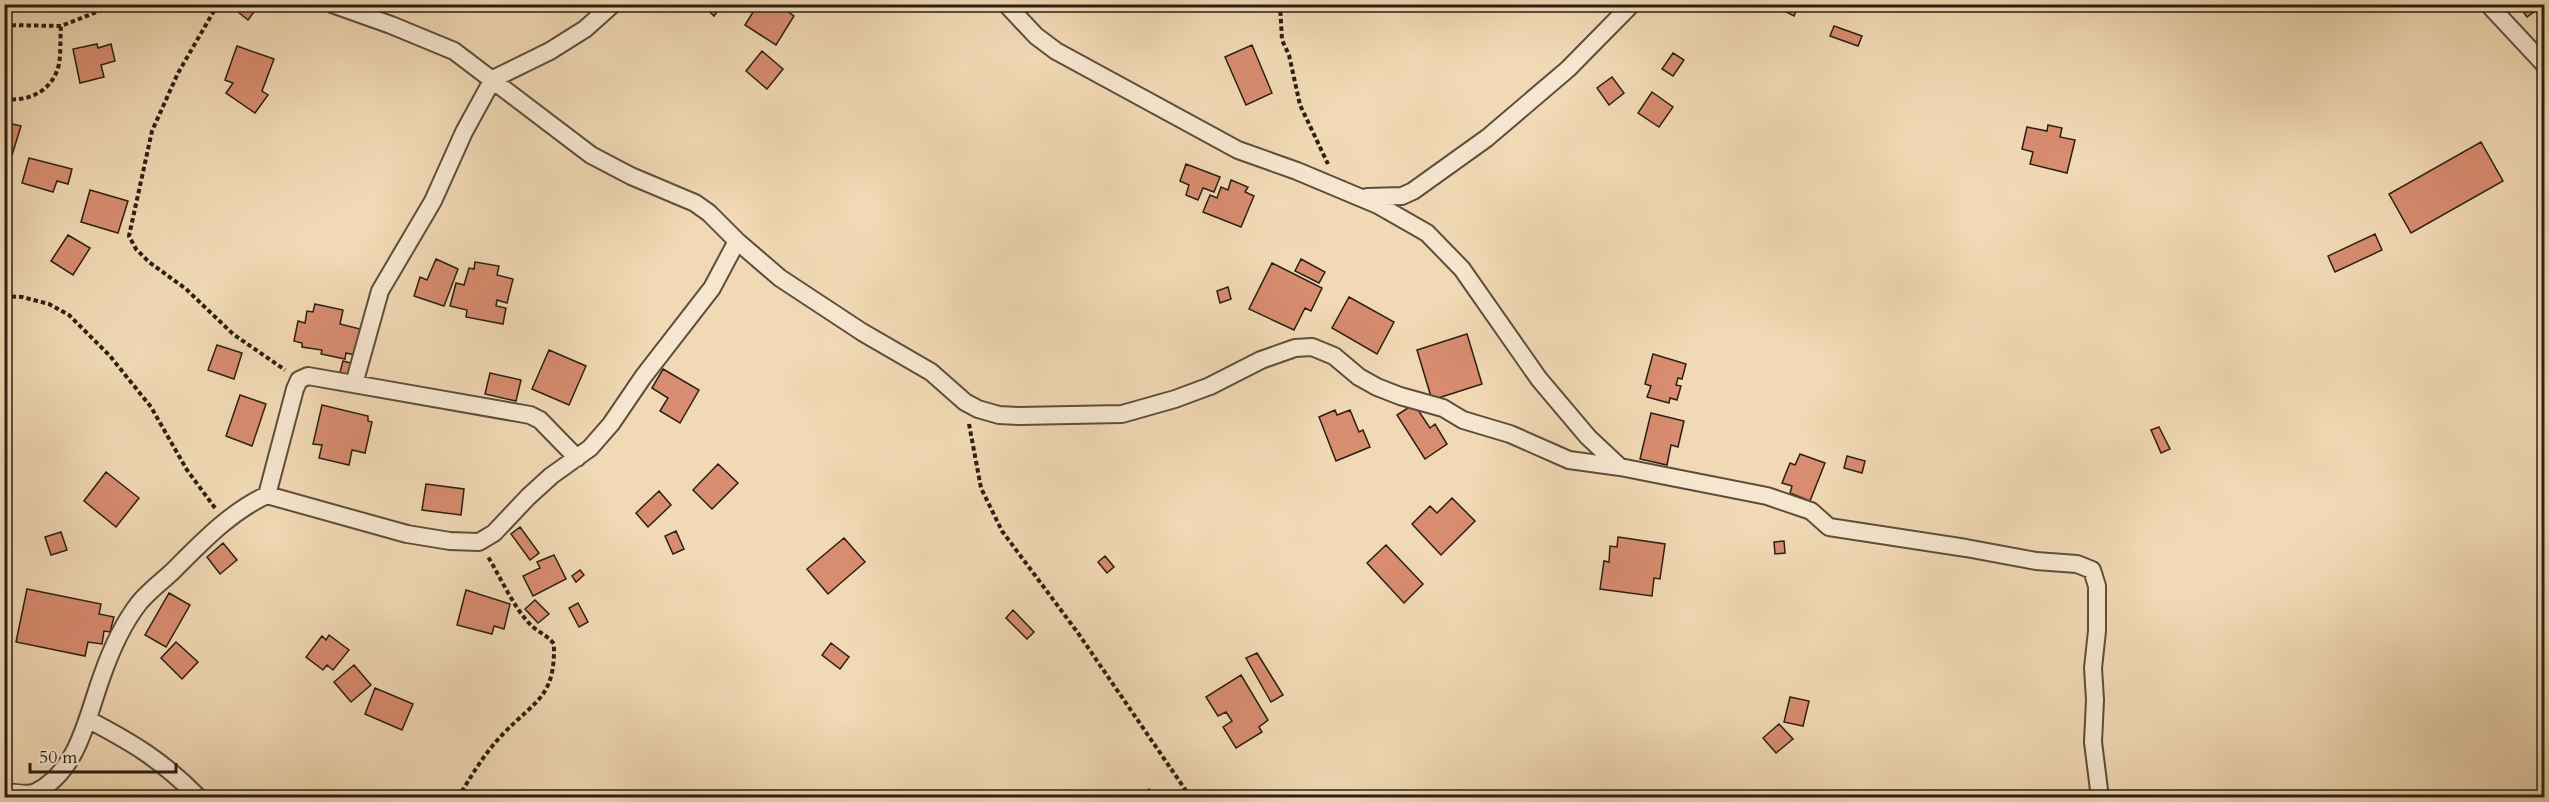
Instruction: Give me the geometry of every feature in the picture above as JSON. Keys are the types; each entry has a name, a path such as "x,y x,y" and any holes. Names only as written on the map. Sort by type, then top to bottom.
{"street":[{"path":"332,4 454,51 493,78 591,155 631,176 695,202 780,278 862,332 931,372 965,402 978,410 999,415 1122,414 1210,386 1261,360 1286,351 1300,347 1312,347 1334,356 1359,377 1392,393 1443,408 1463,420 1510,434 1569,460 1620,467 1767,496 1810,511 1829,527 2036,561 2077,564 2092,570 2097,586 2093,668 2095,700 2093,742 2100,798"},
{"path":"354,384 380,291 433,201 464,132 493,78 550,51 585,29 614,4"},
{"path":"1006,4 1036,36 1084,67 1238,150 1360,197 1427,233 1455,262 1539,379 1588,437 1620,467"},
{"path":"1360,197 1386,198 1402,196 1413,191 1487,138 1568,69 1632,4"},
{"path":"2488,4 2544,64"},
{"path":"4,792 34,793 52,780 67,763 89,720 101,678 116,639 140,603 226,521 250,503 267,495 407,534 450,541 479,542 494,533 551,476 590,448 611,424 712,288 737,241"},
{"path":"267,495 295,389 299,380 308,376 530,415 540,420 577,458"},
{"path":"89,720 138,746 177,775 199,798"}],"path":[{"path":"4,25 61,26 117,4"},
{"path":"218,4 178,73 152,131 129,236 136,249 149,262 186,289 233,334 299,380"},
{"path":"1280,4 1282,40 1289,55 1300,105 1314,139 1335,173 1340,189"},
{"path":"4,99 27,99 45,91 58,66 61,26"},
{"path":"4,296 22,297 48,304 69,315 110,356 151,407 187,470 226,521"},
{"path":"965,402 981,488 1002,531 1078,633 1191,798"},
{"path":"458,798 502,734 542,699 555,670 554,644 546,634 533,627 520,612 479,542"}],"building":[{"path":"228,4 260,4 248,20"},
{"path":"702,4 723,4 714,16"},
{"path":"758,4 777,4 794,16 776,45 745,25"},
{"path":"1771,4 1799,4 1794,16"},
{"path":"2535,4 2538,9 2527,17 2519,6"},
{"path":"1834,26 1862,36 1858,46 1830,36"},
{"path":"97,44 98,48 111,44 115,61 101,65 104,77 80,83 73,49"},
{"path":"1252,45 1272,93 1246,105 1225,57"},
{"path":"237,46 274,59 262,91 268,95 255,113 226,93 233,83 225,80"},
{"path":"762,51 783,69 767,89 746,71"},
{"path":"1673,53 1684,60 1673,76 1662,69"},
{"path":"1612,77 1624,93 1609,105 1597,88"},
{"path":"1652,92 1673,107 1659,127 1638,113"},
{"path":"4,122 21,126 12,155 4,153"},
{"path":"2048,125 2062,128 2060,137 2075,140 2067,173 2030,164 2033,152 2022,149 2027,127 2047,131"},
{"path":"2481,142 2503,181 2411,233 2389,194"},
{"path":"29,158 72,169 68,184 57,181 53,192 22,183"},
{"path":"1186,164 1220,177 1214,192 1203,188 1198,200 1186,195 1189,185 1180,181"},
{"path":"1231,180 1248,187 1245,192 1254,196 1241,227 1203,212 1210,195 1217,198 1221,187 1228,190"},
{"path":"90,190 128,201 118,233 81,222"},
{"path":"2375,234 2382,250 2335,272 2328,256"},
{"path":"68,235 90,248 73,275 51,261"},
{"path":"436,259 458,269 444,306 414,296 420,277 427,280"},
{"path":"1301,259 1325,272 1319,283 1295,271"},
{"path":"475,262 499,266 497,275 513,279 507,303 497,300 496,306 506,308 503,324 466,317 467,310 450,306 456,283 464,285 469,268 474,269"},
{"path":"1272,263 1322,288 1311,311 1305,308 1294,330 1249,309"},
{"path":"1228,287 1231,299 1220,303 1217,291"},
{"path":"1349,297 1394,322 1377,354 1332,328"},
{"path":"315,304 343,310 340,324 360,329 355,355 346,353 345,359 321,354 322,350 302,347 302,343 294,341 298,321 305,323 307,311 313,312"},
{"path":"1467,334 1482,384 1432,400 1417,350"},
{"path":"217,345 242,353 234,379 208,370"},
{"path":"549,350 586,366 569,405 532,389"},
{"path":"1653,354 1686,364 1682,379 1678,378 1676,385 1681,386 1677,400 1670,398 1669,403 1647,397 1651,386 1645,384"},
{"path":"343,361 351,363 347,382 338,380"},
{"path":"663,369 699,390 680,423 660,411 668,398 652,388"},
{"path":"490,373 521,380 516,401 485,394"},
{"path":"240,395 266,404 252,446 226,436"},
{"path":"1414,404 1430,428 1435,424 1447,444 1425,459 1397,415"},
{"path":"322,405 368,416 368,421 372,422 365,453 352,450 349,465 319,458 322,445 313,444"},
{"path":"1335,410 1337,415 1350,410 1359,432 1363,430 1370,447 1336,461 1319,417"},
{"path":"1651,413 1684,421 1678,447 1671,445 1667,465 1640,459"},
{"path":"2159,427 2170,449 2161,453 2151,430"},
{"path":"1800,454 1825,463 1810,501 1790,493 1792,486 1782,483 1790,463 1795,465"},
{"path":"1847,456 1865,461 1862,473 1844,468"},
{"path":"718,464 738,483 712,509 693,490"},
{"path":"106,472 139,498 116,527 84,501"},
{"path":"426,484 464,489 461,515 422,510"},
{"path":"659,491 671,505 648,527 636,513"},
{"path":"1452,498 1475,521 1441,555 1412,524 1430,506 1437,513"},
{"path":"520,527 539,553 530,560 511,534"},
{"path":"676,531 684,549 673,554 665,536"},
{"path":"61,532 67,550 51,555 45,537"},
{"path":"1618,537 1665,544 1660,579 1654,578 1652,596 1600,589 1604,561 1609,562 1610,546 1617,547"},
{"path":"844,538 865,562 828,594 807,569"},
{"path":"1784,541 1785,553 1775,554 1774,542"},
{"path":"223,543 237,560 220,574 207,557"},
{"path":"1386,545 1423,584 1404,603 1367,563"},
{"path":"554,555 566,579 533,596 523,576 540,568 537,562"},
{"path":"1105,556 1114,567 1107,573 1098,562"},
{"path":"580,570 584,575 576,582 572,576"},
{"path":"27,589 101,604 99,614 114,617 110,632 104,631 102,644 88,642 85,656 16,642"},
{"path":"466,590 510,604 504,629 494,626 492,634 457,625"},
{"path":"169,593 190,605 166,647 145,635"},
{"path":"535,600 549,614 538,623 525,609"},
{"path":"578,603 588,622 579,627 569,608"},
{"path":"1013,610 1034,632 1027,639 1006,618"},
{"path":"329,635 349,650 333,670 327,665 323,670 306,657 322,636 326,640"},
{"path":"176,642 198,662 182,679 161,658"},
{"path":"831,643 849,657 840,669 822,655"},
{"path":"1257,653 1283,695 1271,702 1246,658"},
{"path":"354,665 371,685 351,702 334,682"},
{"path":"1241,675 1268,720 1259,727 1262,732 1236,748 1223,727 1232,721 1226,712 1218,716 1206,697"},
{"path":"375,688 413,704 402,730 365,714"},
{"path":"1790,697 1809,701 1803,726 1784,722"},
{"path":"1779,724 1793,739 1776,753 1763,738"},
{"path":"1149,789 1158,797 1142,798"}]}
